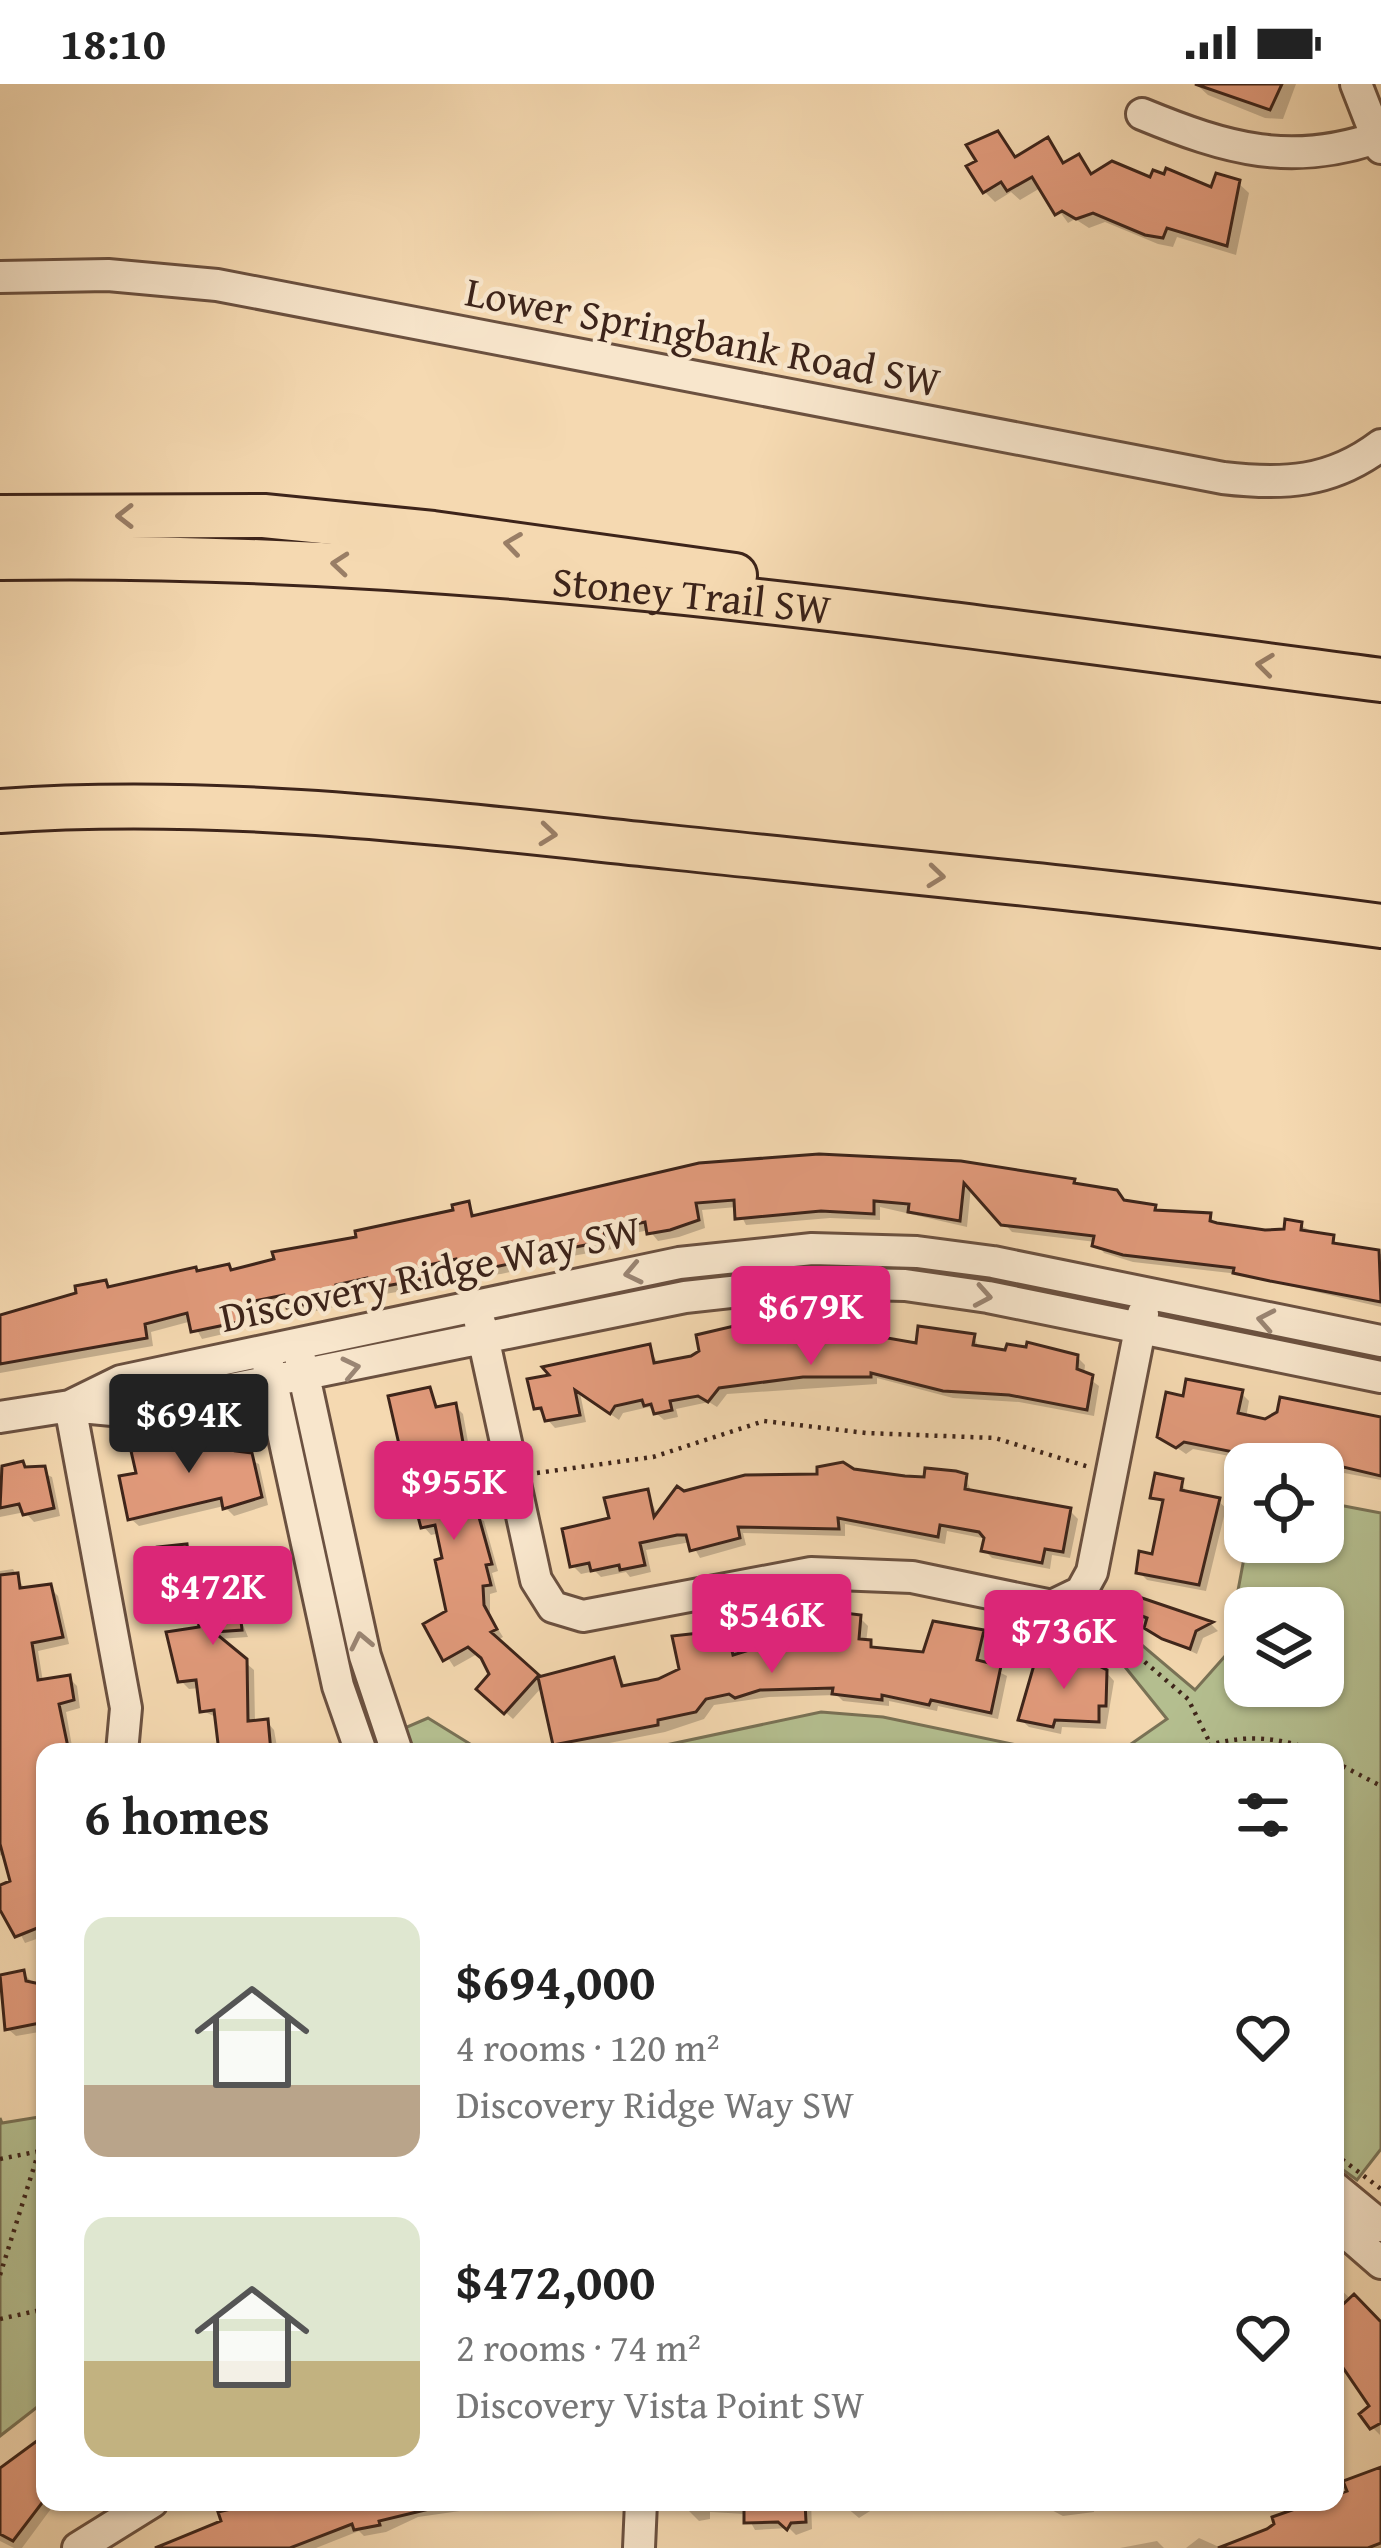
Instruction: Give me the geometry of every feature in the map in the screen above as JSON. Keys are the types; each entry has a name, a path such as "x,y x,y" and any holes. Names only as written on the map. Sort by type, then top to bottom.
{"highway":[{"path":"0,517 263,516 434,533 833,589 958,625"},
{"name":"Stoney Trail SW","path":"0,558 283,559 958,625 1381,680"},
{"path":"0,811 64,806 431,824 1381,926"},
{"path":"0,836 190,831 365,839 431,824"}],"street":[{"path":"1142,114 1204,140 1286,154 1323,154 1380,140 1356,84"},
{"name":"Lower Springbank Road SW","path":"0,277 108,275 218,285 1222,478 1306,481 1347,467 1381,445"},
{"path":"812,1249 813,1283"},
{"name":"Discovery Ridge Way SW","path":"70,1406 122,1381 679,1263 812,1249 950,1256 1381,1341"},
{"name":"Discovery Ridge Way SW","path":"0,1418 70,1406 123,1411 305,1378 685,1297 813,1283 947,1290 1381,1377"},
{"path":"476,1306 536,1580 553,1607 583,1616 811,1573 912,1577 1039,1605 1074,1598 1092,1572 1147,1296"},
{"path":"298,1345 364,1656 394,1743"},
{"path":"266,1352 338,1686 358,1743"},
{"path":"70,1406 126,1708 142,1743"},
{"path":"123,1743 126,1708"},
{"path":"1344,2195 1381,2226"},
{"path":"1344,2231 1381,2263"},
{"path":"78,2548 138,2511"},
{"path":"639,2548 640,2511"}],"path":[{"path":"532,1474 653,1457 764,1421 885,1434 995,1438 1094,1468"},
{"path":"1074,1598 1188,1700 1210,1743 1288,1743"},
{"path":"1344,1767 1381,1786"},
{"path":"0,2159 36,2152"},
{"path":"1344,2161 1381,2189"},
{"path":"0,2275 36,2169"},
{"path":"0,2319 36,2311"}],"green space":[{"path":"1344,1506 1381,1513 1381,2149 1357,2180 1344,2171 1344,1743 1132,1743 1167,1719 1096,1631 1111,1619 1195,1690 1224,1657 1224,1707 1344,1707 1344,1587 1239,1587 1243,1563 1344,1563"},
{"path":"821,1712 883,1717 1007,1743 675,1743"},
{"path":"428,1718 468,1743 406,1743 400,1730"},
{"path":"36,2117 36,2408 0,2436 0,2118 2,2123"}],"building":[{"path":"1195,84 1282,84 1270,110"},
{"path":"998,131 1015,157 1048,137 1063,163 1079,154 1091,174 1112,161 1150,177 1153,170 1164,174 1166,168 1211,187 1216,173 1240,180 1227,246 1167,228 1163,238 1145,235 1093,213 1076,219 1062,211 1055,215 1032,177 1007,191 1001,182 983,193 966,166 976,161 966,145"},
{"path":"819,1154 961,1161 1075,1179 1074,1183 1117,1190 1124,1200 1156,1205 1155,1210 1211,1213 1210,1221 1265,1230 1284,1229 1285,1219 1302,1222 1301,1230 1334,1235 1333,1243 1379,1250 1381,1302 1233,1273 1234,1268 1123,1255 1092,1246 1094,1236 1001,1225 964,1183 960,1221 908,1212 909,1204 874,1201 874,1214 821,1211 735,1219 734,1200 696,1203 699,1220 670,1230 647,1234 645,1222 604,1231 606,1241 555,1251 553,1243 512,1252 514,1263 490,1268 489,1263 459,1271 456,1259 420,1267 423,1279 370,1289 367,1278 336,1285 338,1298 287,1308 284,1295 249,1302 250,1307 236,1310 239,1322 191,1332 187,1313 145,1324 147,1338 0,1364 0,1315 76,1293 75,1286 106,1280 108,1287 196,1267 197,1271 229,1264 231,1270 274,1259 272,1252 356,1237 355,1231 453,1210 452,1205 469,1201 472,1216 699,1163"},
{"path":"808,1318 863,1321 870,1335 916,1343 918,1326 975,1334 973,1345 1005,1350 1007,1344 1026,1347 1027,1342 1078,1355 1077,1369 1093,1375 1087,1410 1009,1395 943,1391 871,1373 871,1377 803,1377 719,1388 708,1402 698,1396 670,1401 672,1410 654,1414 651,1404 644,1406 642,1400 615,1406 610,1414 575,1390 580,1415 545,1421 541,1408 534,1409 527,1379 549,1375 542,1367 650,1344 654,1363 691,1356 699,1351 696,1335 751,1322 753,1336 808,1339"},
{"path":"1186,1379 1243,1390 1238,1413 1265,1419 1277,1412 1280,1397 1381,1417 1381,1476 1344,1467 1344,1443 1224,1443 1224,1450 1184,1442 1176,1448 1157,1437 1166,1392 1183,1396"},
{"path":"430,1387 436,1407 456,1403 465,1462 454,1464 465,1512 477,1510 492,1564 486,1565 491,1585 483,1586 484,1605 497,1629 491,1632 539,1675 504,1714 476,1689 489,1674 481,1658 468,1647 443,1661 423,1624 446,1611 435,1560 442,1558 435,1525 421,1528 408,1478 399,1480 396,1463 403,1462 388,1396"},
{"path":"231,1432 235,1451 252,1453 262,1497 223,1509 221,1498 128,1520 119,1476 136,1473 131,1451"},
{"path":"23,1461 25,1467 45,1466 54,1508 23,1515 19,1504 0,1508 2,1466"},
{"path":"843,1462 854,1469 905,1476 924,1477 925,1468 956,1471 967,1474 965,1489 1071,1508 1063,1552 1045,1549 1042,1563 981,1551 984,1538 979,1532 940,1525 938,1537 838,1518 839,1529 738,1527 740,1538 690,1551 686,1535 677,1535 640,1543 645,1565 591,1571 589,1563 570,1567 562,1529 609,1518 604,1498 648,1489 654,1517 677,1486 684,1491 745,1475 817,1474 817,1467"},
{"path":"1155,1473 1183,1479 1181,1490 1220,1498 1199,1585 1136,1573 1139,1551 1152,1554 1163,1500 1150,1498"},
{"path":"187,1544 188,1553 226,1550 233,1613 240,1612 242,1630 214,1632 247,1659 248,1721 268,1719 270,1743 218,1743 214,1710 200,1712 196,1680 178,1682 166,1632 199,1627 195,1590 182,1592 180,1578 159,1581 157,1547"},
{"path":"18,1573 20,1588 51,1584 63,1637 32,1643 38,1680 70,1675 74,1700 59,1704 67,1743 36,1743 36,1929 15,1937 0,1910 0,1885 10,1881 0,1844 0,1575"},
{"path":"1139,1597 1213,1622 1196,1631 1190,1649 1144,1628 1147,1618 1134,1613"},
{"path":"836,1612 861,1615 859,1639 871,1640 871,1647 923,1652 933,1621 984,1630 977,1660 1001,1666 991,1713 931,1700 929,1705 882,1695 882,1700 832,1694 833,1688 760,1690 735,1698 729,1694 706,1699 696,1712 658,1720 658,1725 553,1743 538,1677 614,1657 622,1686 679,1669 672,1636 727,1630 733,1655 785,1639 792,1634 791,1621 835,1620"},
{"path":"1038,1651 1061,1656 1059,1662 1093,1663 1107,1670 1106,1706 1099,1706 1099,1722 1055,1720 1053,1727 1018,1720"},
{"path":"24,1970 26,1981 36,1983 36,2024 5,2030 0,1975"},
{"path":"1354,2294 1381,2322 1381,2423 1370,2429 1359,2414 1369,2406 1344,2369 1344,2303"},
{"path":"36,2442 36,2511 13,2541 0,2534 0,2468"},
{"path":"1381,2467 1381,2543 1368,2548 1218,2548 1267,2529 1274,2524 1272,2517 1289,2511 1344,2511 1344,2481"},
{"path":"421,2511 354,2530 352,2524 290,2548 155,2548 221,2521 218,2512"},
{"path":"744,2511 805,2511 806,2522 791,2523 787,2530 778,2522 744,2523"}]}
